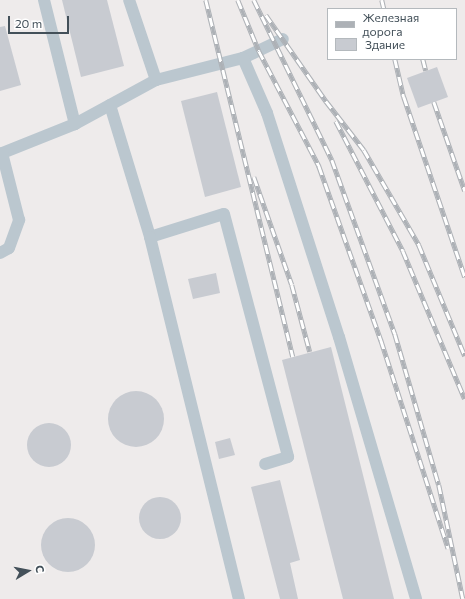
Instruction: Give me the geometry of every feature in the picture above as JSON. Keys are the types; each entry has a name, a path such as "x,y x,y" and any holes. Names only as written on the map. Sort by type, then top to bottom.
{"lane":[{"path":"44,0 75,124"},
{"path":"129,0 156,80"},
{"path":"0,253 9,248 19,220 1,153 75,124 156,80 243,58 283,39"},
{"path":"243,58 267,113 277,142 339,337 416,599"},
{"path":"110,105 150,238 239,599"},
{"path":"150,238 224,214 288,457 265,464"}],"building":[{"path":"62,0 107,0 124,66 81,77"},
{"path":"5,26 21,85 0,91 0,27"},
{"path":"437,67 448,97 418,108 407,78"},
{"path":"217,92 241,187 205,197 181,101"},
{"path":"216,273 220,293 193,299 188,279"},
{"path":"331,347 394,599 343,599 282,360"},
{"path":"136,391 147,393 156,399 162,408 164,419 162,430 156,439 147,445 136,447 125,445 116,439 110,430 108,419 110,408 116,399 125,393"},
{"path":"53,423 65,429 70,437 70,453 65,461 57,466 45,467 33,461 28,453 27,441 33,429 41,424"},
{"path":"230,438 235,455 219,459 215,442"},
{"path":"280,480 300,560 290,563 298,599 280,599 251,487"},
{"path":"156,497 164,497 172,500 178,506 181,518 178,530 172,536 164,539 156,539 148,536 142,530 139,522 139,514 142,506 148,500"},
{"path":"68,518 78,520 87,526 93,535 95,545 93,555 87,564 78,570 68,572 58,570 49,564 43,555 41,545 43,535 49,526 58,520"}],"railway":[{"path":"206,0 293,357"},
{"path":"238,0 259,51 319,166 381,340 448,548"},
{"path":"254,0 332,160 395,334 439,485 463,599"},
{"path":"382,0 384,8"},
{"path":"266,15 326,101 364,150 419,245 465,356"},
{"path":"395,60 404,97 465,277"},
{"path":"423,60 426,71"},
{"path":"434,102 465,191"},
{"path":"336,121 403,251 465,399"},
{"path":"254,177 292,285 310,352"}]}
